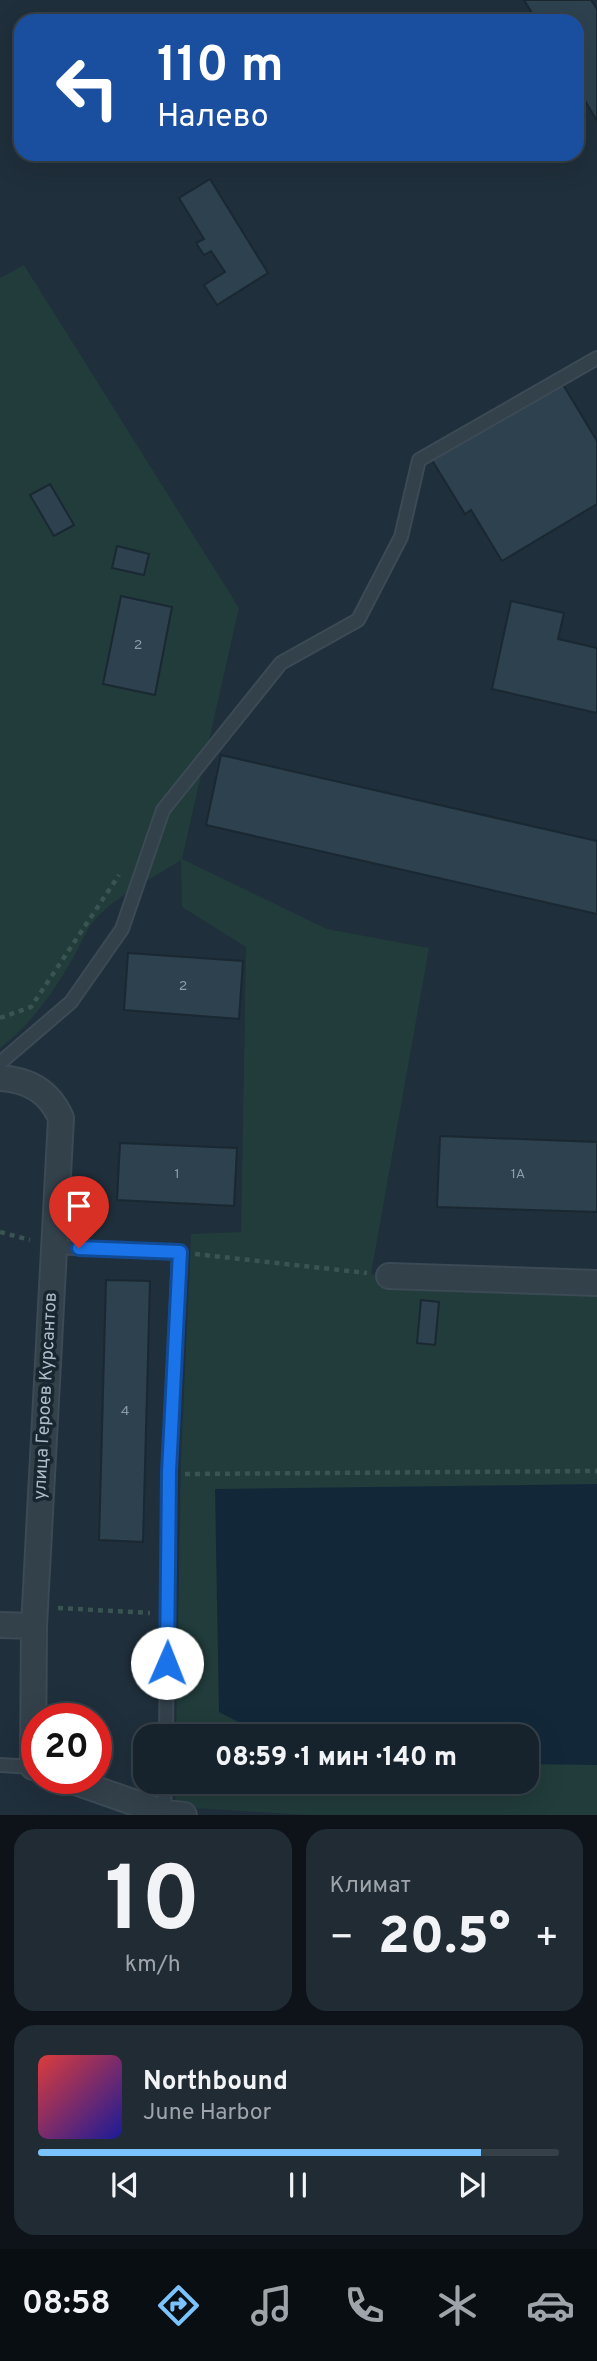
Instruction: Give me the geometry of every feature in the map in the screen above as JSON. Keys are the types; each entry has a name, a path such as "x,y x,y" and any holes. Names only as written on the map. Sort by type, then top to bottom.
{"street":[{"name":"улица Героев Курсантов","path":"0,1078 23,1080 34,1086 50,1098 61,1118 34,1626 35,1703"},
{"path":"389,1276 597,1283"},
{"path":"0,1625 34,1626"},
{"path":"112,1794 171,1814"}],"lane":[{"path":"0,1063 71,1002 122,929 163,810 264,684 281,663 358,620 401,537 419,460 597,358"},
{"path":"54,1247 180,1252 169,1472 166,1724"},
{"path":"0,1765 21,1767"},
{"path":"167,1794 171,1814"}],"path":[{"path":"0,1018 31,1007 124,868"},
{"path":"180,1252 389,1276"},
{"path":"175,1474 597,1471"},
{"path":"34,1626 46,1607 169,1615"}],"green space":[{"path":"24,265 239,608 182,859 327,929 429,948 371,1274 388,1281 597,1289 597,1815 309,1815 175,1807 176,1794 539,1794 539,1724 176,1724 181,1459 191,1234 241,1232 246,947 182,907 181,860 123,896 93,922 49,997 21,1030 0,1048 0,278"}],"water":[{"path":"597,1484 597,1765 539,1764 539,1724 242,1724 219,1712 215,1489"}],"building":[{"path":"524,0 591,0 597,9 597,121 584,99 584,14 533,14"},
{"path":"210,179 268,273 217,305 204,285 225,272 211,251 204,255 196,243 204,239 179,198"},
{"path":"562,383 597,441 597,504 502,561 471,510 465,514 427,452"},
{"path":"50,484 74,525 54,536 30,495"},
{"path":"117,546 149,554 144,575 112,568"},
{"path":"121,596 172,607 155,695 103,684"},
{"path":"511,601 564,613 558,639 597,648 597,713 492,689"},
{"path":"221,755 597,841 597,914 206,825"},
{"path":"128,953 243,961 239,1019 124,1010"},
{"path":"440,1136 597,1142 597,1212 437,1207"},
{"path":"120,1143 237,1148 234,1206 117,1200"},
{"path":"106,1280 150,1281 143,1542 99,1540"},
{"path":"421,1300 439,1302 435,1345 417,1343"}],"route":[{"path":"79,1248 180,1252 169,1472 167,1663"}]}
